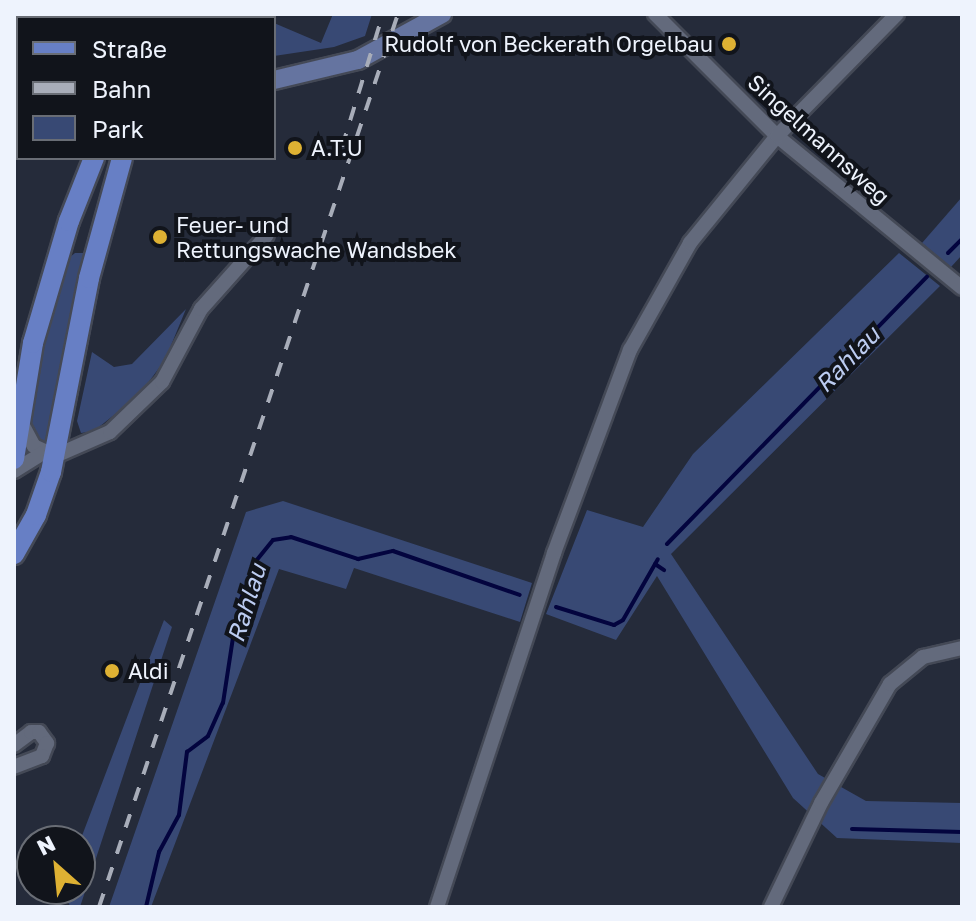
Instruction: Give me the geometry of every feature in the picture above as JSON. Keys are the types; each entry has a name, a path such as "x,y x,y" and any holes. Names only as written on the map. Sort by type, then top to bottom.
{"main road":[{"path":"276,80 358,60 442,14"},
{"path":"14,459 20,418 54,266 93,160"},
{"path":"14,554 36,515 89,278 121,160"}],"street":[{"name":"Singelmannsweg","path":"655,14 777,136 962,288"},
{"path":"437,907 618,376 690,243 777,136 897,14"},
{"path":"14,471 49,454 110,432 162,382 201,309 267,235"},
{"path":"20,418 49,454"},
{"path":"771,907 821,803 890,684 923,657 962,648"},
{"path":"14,745 36,731 47,743 42,756 14,767"}],"green space":[{"path":"333,14 372,14 365,36 334,47 276,56 276,24 321,43"},
{"path":"962,197 962,255 951,267 922,243"},
{"path":"75,253 87,253 52,444 44,445 30,429 38,357 61,264"},
{"path":"899,253 940,286 671,554 818,774 866,801 962,803 962,843 837,838 793,798 657,576 616,640 546,614 587,510 643,527 693,454"},
{"path":"186,309 165,360 139,395 94,431 81,433 77,421 92,352 114,367 132,364"},
{"path":"283,501 532,583 520,622 354,568 346,589 279,569 151,907 109,907 246,512"},
{"path":"164,620 172,627 96,858 96,825 86,825"}],"waterway":[{"name":"Rahlau","path":"948,253 962,239"},
{"name":"Rahlau","path":"667,544 927,277"},
{"name":"Rahlau","path":"146,907 159,852 179,815 187,752 208,736 223,703 233,638 244,627 241,599 256,561 273,540 291,537 358,559 393,551 520,595"},
{"name":"Rahlau","path":"556,607 614,625 623,620 658,559"},
{"path":"655,564 664,570"},
{"path":"852,829 962,832"}],"railway":[{"path":"342,147 383,14"},
{"path":"99,907 398,14"}],"place":[{"name":"Rudolf von Beckerath Orgelbau","path":"729,44"},
{"name":"A.T.U","path":"295,148"},
{"name":"Feuer- und Rettungswache Wandsbek","path":"160,237"},
{"name":"Aldi","path":"112,671"}]}
